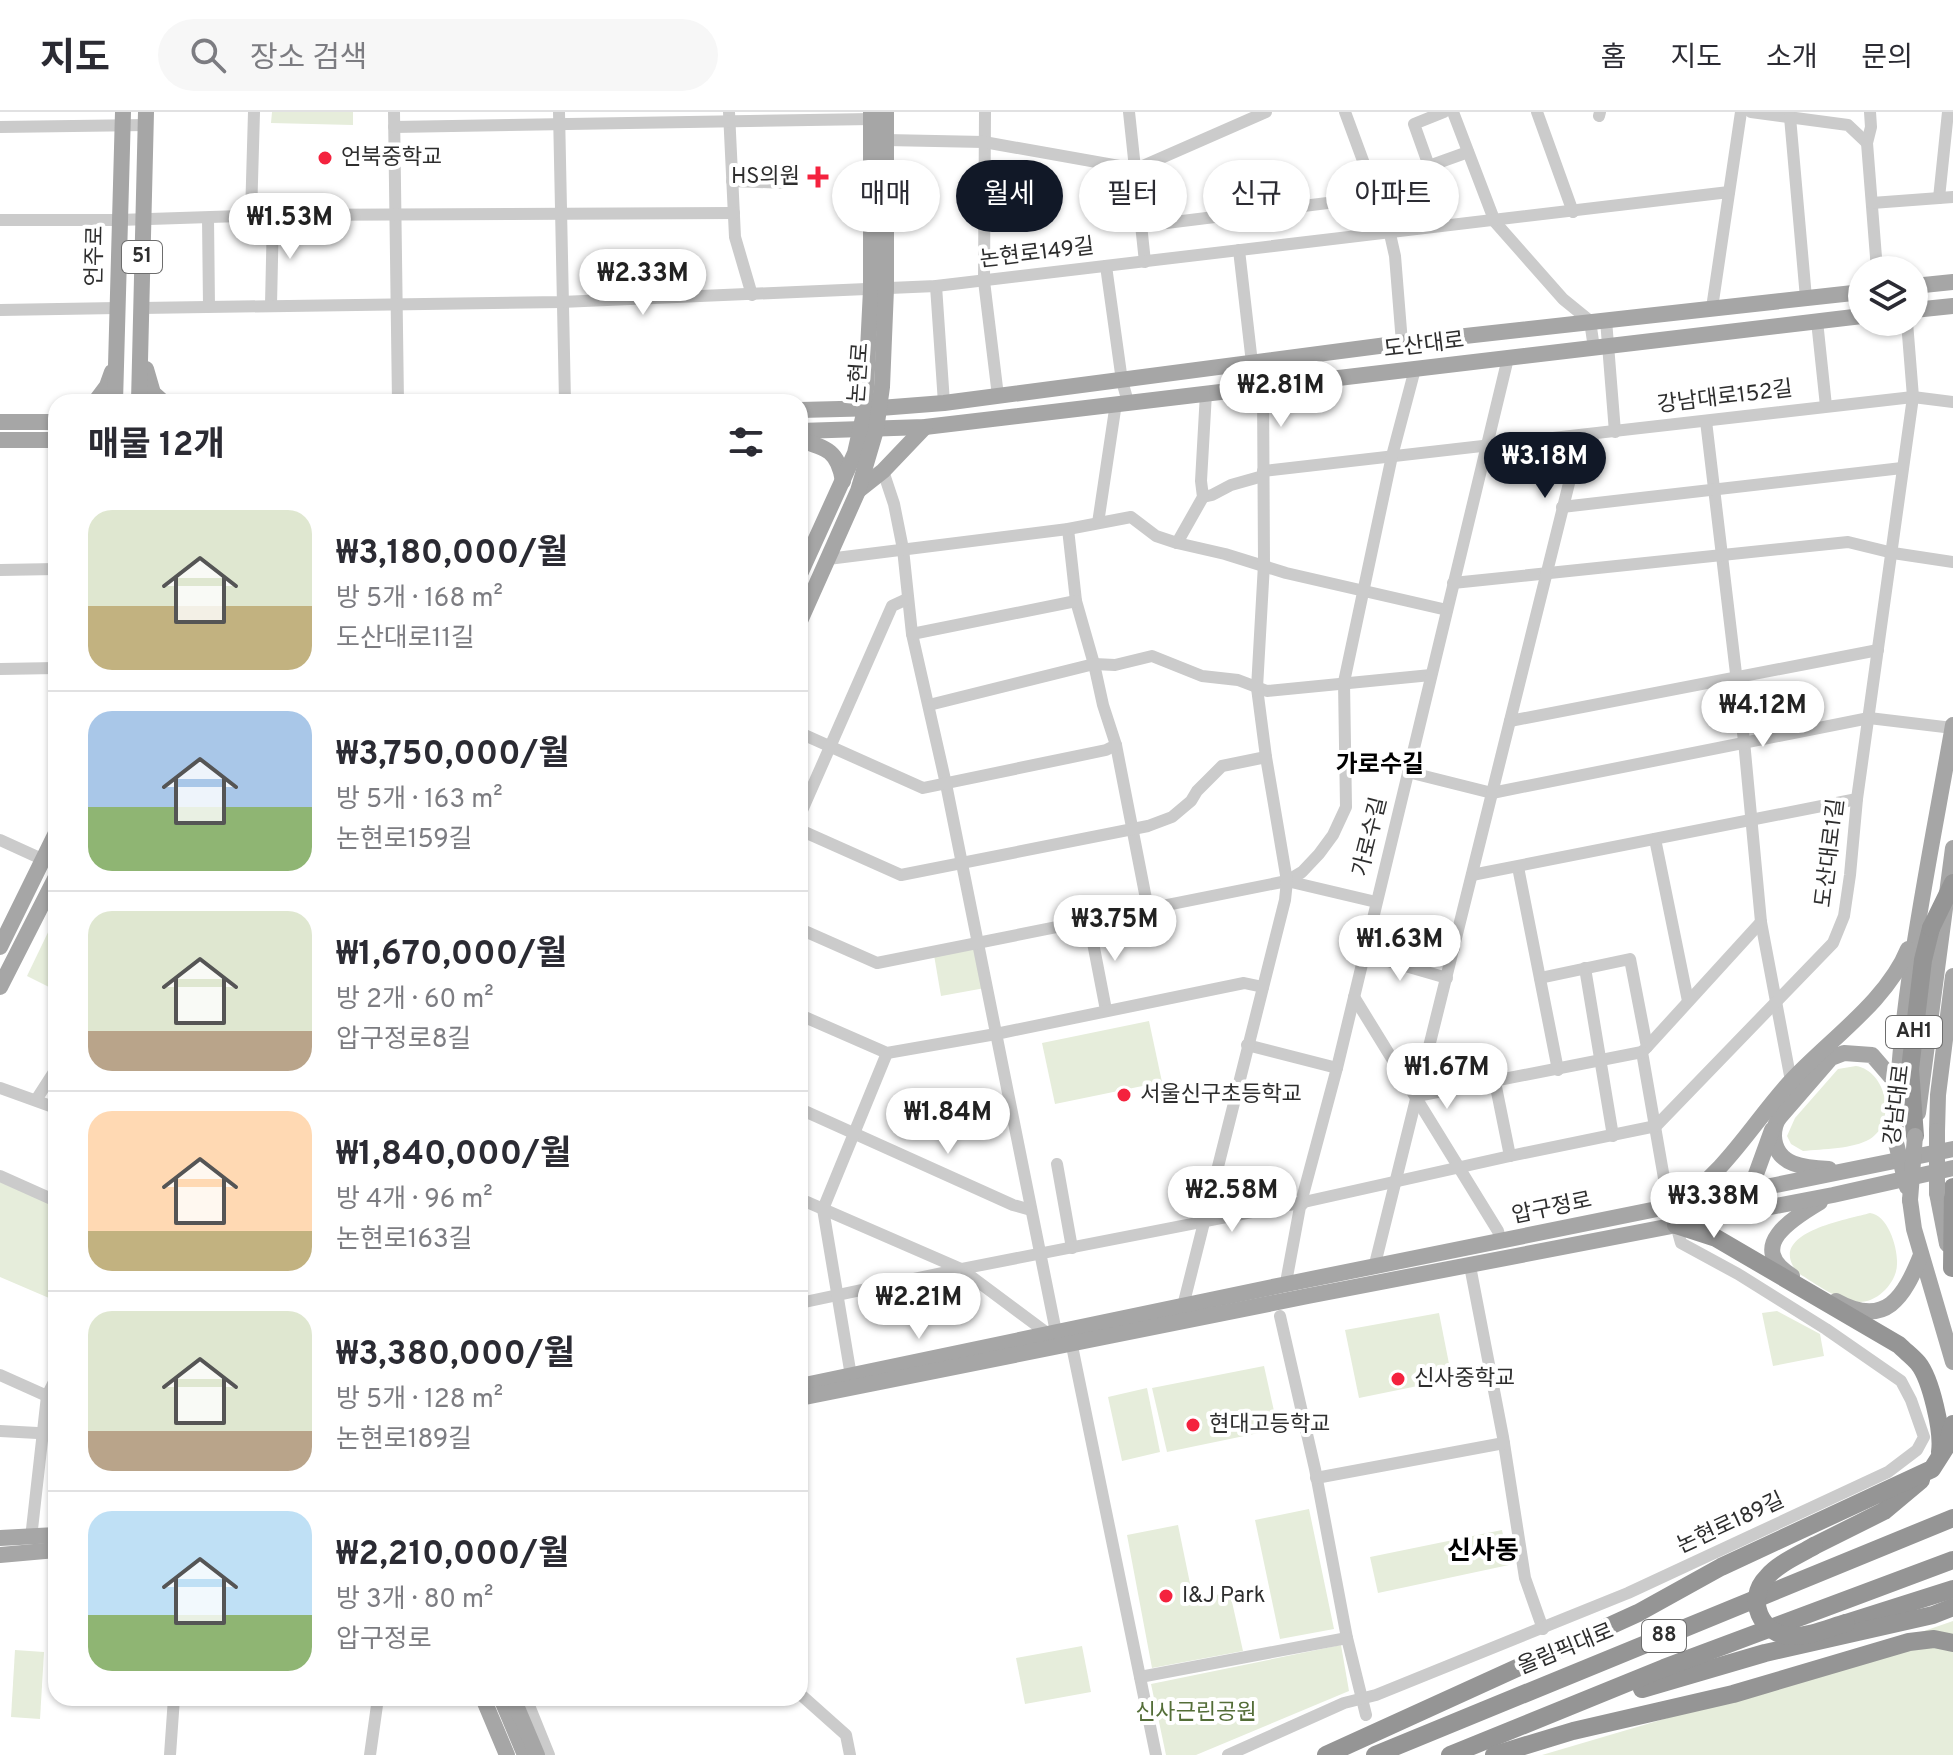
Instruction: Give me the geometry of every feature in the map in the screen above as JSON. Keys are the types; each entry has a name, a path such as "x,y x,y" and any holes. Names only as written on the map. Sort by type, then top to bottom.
{"highway":[{"name":"AH1","path":"1915,1136 1910,1069 1923,960 1923,930 1953,883"},
{"path":"1952,1271 1953,1189"},
{"path":"1673,1216 1716,1238 1907,1352 1919,1364 1927,1379 1940,1437 1935,1466"},
{"path":"1953,1424 1935,1466 1884,1511 1775,1569 1764,1579 1757,1595 1759,1616 1771,1630 1789,1637 1846,1623 1953,1589"},
{"path":"1326,1755 1654,1604 1734,1560 1935,1466"},
{"name":"올림픽대로","path":"1375,1755 1953,1518"},
{"name":"88","path":"1450,1755 1664,1668 1953,1560"},
{"path":"1604,1694 1632,1692 1752,1656 1933,1615 1953,1607"},
{"path":"1494,1755 1573,1731 1733,1694 1922,1639 1953,1643"}],"main road":[{"name":"논현로","path":"808,603 858,491 873,409 886,140 876,114"},
{"name":"논현로","path":"876,114 878,290"},
{"name":"언주로","path":"115,394 122,119"},
{"name":"언주로","path":"139,394 146,119"},
{"path":"1928,285 1953,282"},
{"name":"도산대로","path":"808,410 944,403 1402,343 1848,294"},
{"path":"1928,309 1952,307"},
{"name":"도산대로","path":"808,431 925,427 1848,318"},
{"path":"140,348 150,386 156,394"},
{"path":"101,394 107,386 117,356"},
{"path":"0,422 48,420"},
{"path":"858,491 883,471 925,427"},
{"name":"논현로","path":"808,553 868,430"},
{"path":"0,440 48,441"},
{"path":"808,442 823,447 837,457 843,481"},
{"path":"1910,1200 1895,1139 1897,1084 1953,727"},
{"name":"강남대로","path":"1953,848 1915,1136 1910,1200 1921,1255 1953,1362"},
{"path":"0,947 48,851"},
{"path":"0,987 48,893"},
{"path":"1673,1216 1708,1181 1791,1081 1892,981 1923,930"},
{"name":"강남대로","path":"1952,1271 1937,1193 1937,1131 1938,1095 1953,976"},
{"path":"1743,1211 1775,1123 1825,1063 1837,1054 1872,1055 1897,1084"},
{"path":"1775,1123 1776,1145 1786,1160 1811,1168 1855,1169"},
{"name":"압구정로","path":"808,1396 1072,1346 1282,1295 1673,1216 1750,1191 1953,1149"},
{"name":"압구정로","path":"808,1384 1183,1306 1282,1295 1374,1268 1468,1258 1501,1242 1673,1216 1743,1211 1953,1168"},
{"path":"1833,1195 1793,1217 1775,1237 1774,1255 1780,1269 1847,1307 1873,1312 1891,1306 1902,1296 1921,1255"},
{"path":"0,1538 48,1536"},
{"path":"0,1555 48,1551"},
{"path":"486,1706 504,1755"},
{"path":"493,1706 513,1755"},
{"path":"504,1706 525,1755"},
{"path":"516,1706 537,1755"}],"street":[{"path":"251,216 254,112"},
{"path":"394,112 398,394"},
{"path":"985,112 984,281 998,396"},
{"path":"1129,112 1135,160"},
{"path":"1155,160 1246,116 1266,112"},
{"path":"1345,112 1363,160"},
{"path":"1444,112 1414,124 1429,166 1468,152"},
{"path":"1453,112 1495,222 1563,299 1598,321 1615,432"},
{"path":"1537,112 1573,212"},
{"path":"1712,308 1741,112"},
{"path":"1751,112 1848,125 1867,143"},
{"path":"1939,198 1948,112"},
{"path":"394,127 559,118 876,114"},
{"path":"729,117 739,254 752,295"},
{"path":"1790,117 1806,298"},
{"path":"1870,117 1867,143 1876,256"},
{"path":"559,118 565,394"},
{"path":"0,127 146,119"},
{"path":"886,140 984,142 1085,160"},
{"path":"732,181 787,183"},
{"name":"논현로149길","path":"141,308 561,302 936,286 1729,192"},
{"path":"1872,203 1953,197"},
{"path":"1187,220 1326,203"},
{"path":"0,220 734,213"},
{"path":"271,305 273,215"},
{"path":"208,218 209,306"},
{"path":"1142,232 1145,262"},
{"path":"1390,234 1395,256 1402,343"},
{"path":"1239,250 1252,363"},
{"path":"1098,523 1122,402 1122,381 1106,266"},
{"path":"936,286 944,403"},
{"path":"0,310 117,308"},
{"path":"1817,321 1826,406"},
{"name":"도산대로1길","path":"1656,1126 1833,943 1840,927 1850,875 1857,799 1913,397 1908,336"},
{"name":"가로수길","path":"1282,1295 1300,1207 1304,1202 1303,1195 1337,1068 1508,358"},
{"path":"808,933 877,963 1287,881 1302,872 1333,835 1346,807 1344,682 1392,456 1415,369"},
{"path":"1183,1306 1285,900 1287,881 1257,688 1264,564 1263,386"},
{"path":"1177,543 1203,497 1201,481 1206,393"},
{"name":"강남대로152길","path":"1203,497 1263,474 1392,456 1913,397 1953,402"},
{"path":"1706,421 1744,741 1761,922 1791,1081"},
{"path":"1374,1268 1581,435"},
{"path":"1562,507 1902,468"},
{"path":"883,471 894,504 903,549 912,634 946,784 1041,1254 1051,1333"},
{"path":"828,559 1068,529 1131,517 1156,536 1177,543 1264,564 1286,573 1447,610"},
{"path":"1068,529 1076,601 1116,745 1148,909"},
{"path":"1453,583 1848,542 1953,562"},
{"path":"0,570 48,569"},
{"path":"808,797 892,606 907,599"},
{"path":"912,634 1076,601"},
{"path":"1510,721 1878,650"},
{"path":"929,705 1094,664 1115,665 1152,656 1202,676 1238,680 1267,691 1431,675"},
{"path":"0,669 48,668"},
{"path":"1408,772 1492,793 1869,718 1953,727"},
{"path":"808,736 923,788 1106,750 1116,745"},
{"path":"808,834 901,875 961,865 1148,826 1172,817 1222,766 1266,757"},
{"path":"1472,875 1857,799"},
{"path":"1655,839 1688,1001"},
{"path":"0,840 44,860"},
{"path":"1518,867 1558,1070"},
{"path":"1287,881 1376,902"},
{"path":"1089,922 1106,1010"},
{"path":"1417,1096 1558,1070 1645,1049 1761,922"},
{"path":"1371,924 1454,948"},
{"path":"1364,954 1447,978"},
{"path":"1540,978 1630,959 1673,1216"},
{"path":"1585,968 1613,1136"},
{"path":"808,1018 887,1053 1244,983 1263,987"},
{"path":"1354,997 1461,1167 1498,1231 1501,1242"},
{"path":"1247,1045 1337,1068"},
{"path":"851,1376 823,1209 887,1053"},
{"path":"36,1100 48,1081"},
{"path":"1495,1082 1510,1156"},
{"path":"0,1088 48,1105"},
{"path":"808,1113 1013,1205 1031,1210"},
{"path":"808,1301 1304,1202 1656,1126"},
{"path":"1057,1164 1072,1248"},
{"path":"0,1176 48,1197"},
{"path":"808,1202 961,1269 1072,1346 1156,1755"},
{"name":"논현로189길","path":"1228,1755 1361,1698 1376,1695 1543,1629 1690,1565 1888,1472 1917,1450 1924,1437 1901,1381 1826,1329 1738,1274 1681,1243 1673,1216"},
{"path":"1468,1258 1504,1440 1525,1578 1543,1629"},
{"path":"1282,1295 1347,1638 1366,1715"},
{"path":"0,1375 47,1396 31,1538"},
{"path":"0,1431 48,1434"},
{"path":"1316,1478 1504,1440"},
{"path":"1612,1599 1654,1604"},
{"path":"1140,1677 1347,1638"},
{"path":"808,1701 846,1735 850,1755"},
{"path":"170,1755 173,1706"},
{"path":"370,1755 377,1706"},
{"path":"481,1706 504,1755"},
{"path":"529,1706 549,1755"}],"green space":[{"path":"272,112 353,112 353,125 271,123"},
{"path":"48,932 48,986 27,976"},
{"path":"978,948 985,988 941,996 934,955"},
{"path":"1149,1021 1162,1082 1055,1104 1042,1043"},
{"path":"1856,1066 1875,1077 1885,1098 1884,1122 1878,1131 1863,1142 1838,1148 1803,1151 1791,1144 1787,1136 1795,1118 1838,1069"},
{"path":"0,1182 48,1203 48,1298 0,1277"},
{"path":"1870,1213 1887,1226 1897,1257 1894,1278 1880,1295 1860,1302 1844,1299 1798,1273 1790,1259 1792,1248 1800,1238 1828,1225"},
{"path":"1777,1311 1820,1334 1824,1356 1773,1366 1762,1313"},
{"path":"1439,1313 1452,1379 1359,1398 1345,1330"},
{"path":"1264,1366 1278,1429 1167,1452 1152,1388"},
{"path":"1147,1388 1160,1452 1122,1461 1108,1397"},
{"path":"1309,1509 1334,1629 1280,1639 1255,1520"},
{"name":"I&J Park","path":"1178,1525 1193,1598 1230,1593 1243,1651 1152,1668 1127,1535"},
{"path":"1502,1530 1509,1565 1378,1593 1370,1557"},
{"path":"1953,1621 1953,1755 1542,1755 1698,1709"},
{"name":"신사근린공원","path":"1341,1645 1349,1691 1196,1755 1166,1755 1151,1684"},
{"path":"1082,1646 1091,1692 1025,1704 1016,1658"},
{"path":"15,1650 44,1652 40,1719 11,1717"}],"place":[{"name":"언북중학교","path":"325,158"},
{"name":"HS의원","path":"818,177"},
{"name":"서울신구초등학교","path":"1124,1095"},
{"name":"신사중학교","path":"1398,1379"},
{"name":"현대고등학교","path":"1193,1425"},
{"name":"I&J Park","path":"1166,1596"}],"district":[{"name":"가로수길","path":"1380,766"},
{"name":"신사동","path":"1483,1552"}]}
